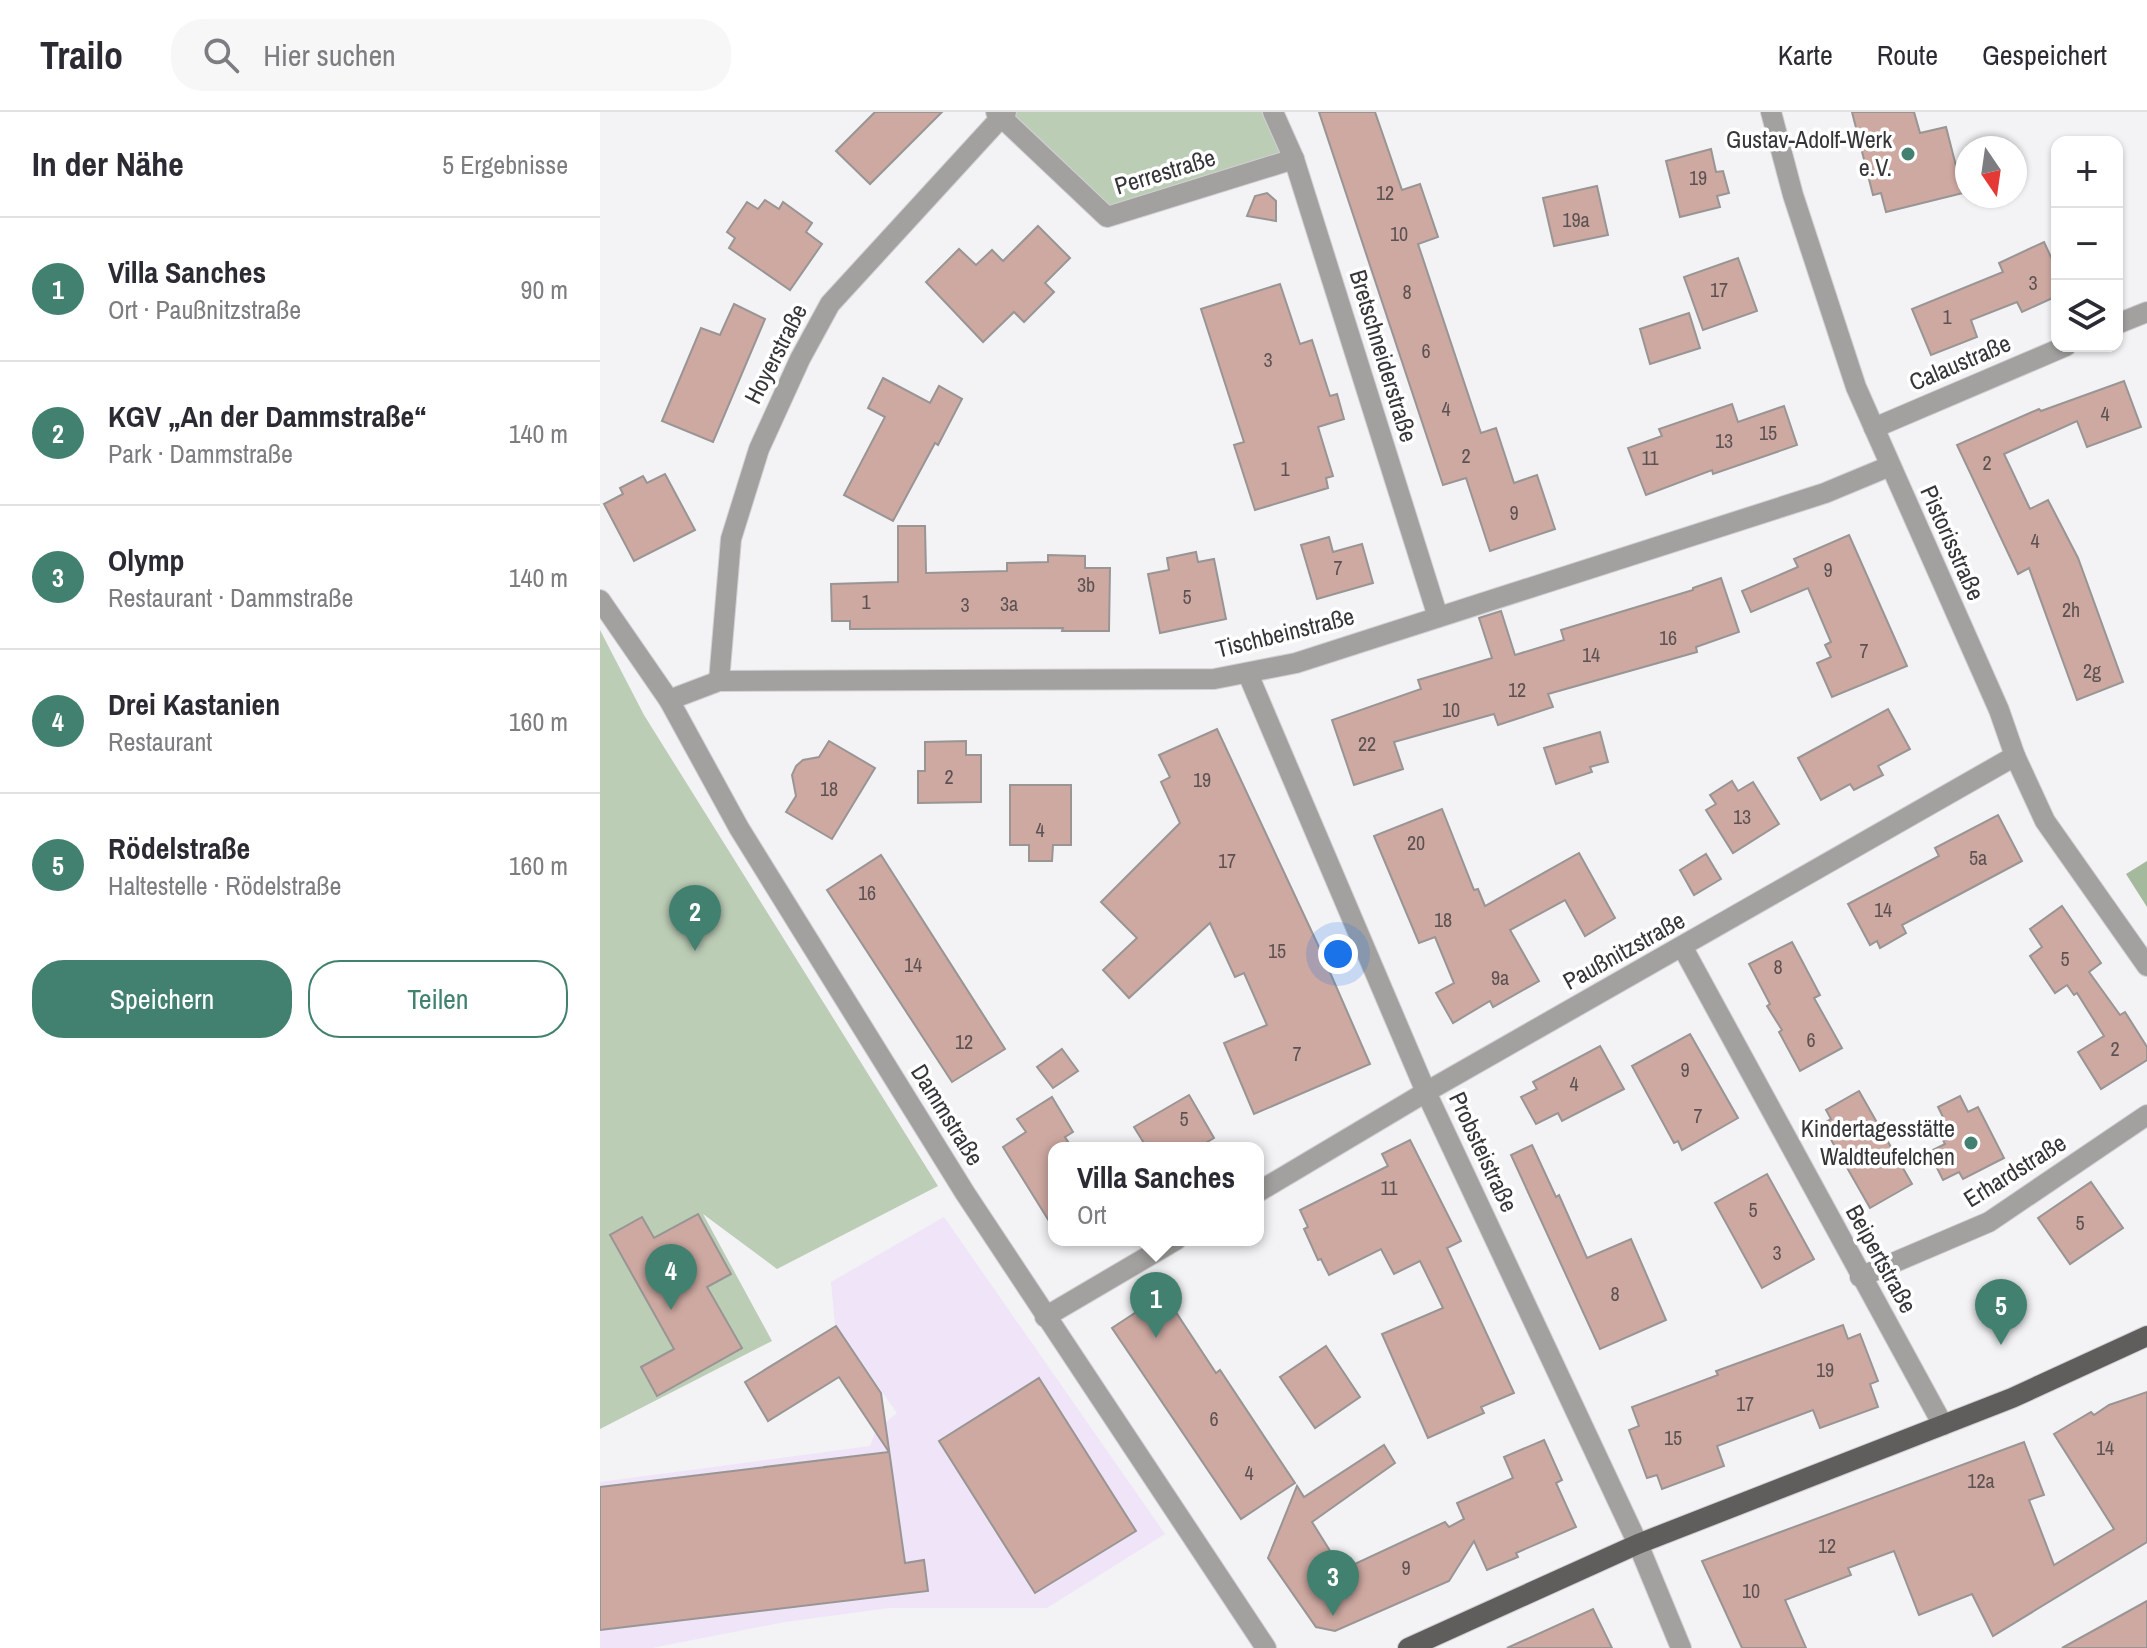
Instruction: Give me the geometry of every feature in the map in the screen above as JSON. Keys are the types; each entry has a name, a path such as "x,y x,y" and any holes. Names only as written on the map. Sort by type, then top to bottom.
{"main road":[{"path":"1408,1648 1431,1643 1638,1544 2049,1382 2147,1336"}],"street":[{"name":"Bretschneiderstraße","path":"1273,112 1294,159 1438,617"},
{"name":"Pistorisstraße","path":"1771,112 1822,288 1856,387 1999,710 2015,756 2045,821 2147,966"},
{"name":"Perrestraße","path":"1001,114 1107,217 1294,159"},
{"name":"Hoyerstraße","path":"719,681 731,539 759,449 800,359 830,304 1001,114"},
{"path":"2123,322 2147,312"},
{"name":"Calaustraße","path":"1874,428 2052,352"},
{"name":"Tischbeinstraße","path":"669,700 719,681 1214,679 1248,674 1296,663 1825,493 1890,466"},
{"name":"Dammstraße","path":"600,600 669,700 739,828 965,1193 1266,1648"},
{"name":"Probsteistraße","path":"1248,674 1426,1092 1638,1544 1681,1648"},
{"name":"Paußnitzstraße","path":"1264,1188 1426,1092 2015,756"},
{"name":"Beipertstraße","path":"1683,948 1943,1425"},
{"name":"Erhardstraße","path":"1860,1277 1989,1222 2147,1115"},
{"path":"1045,1317 1166,1246"}],"shaded area":[{"path":"944,1217 1165,1534 1047,1608 889,1608 785,1622 652,1648 600,1648 600,1482 870,1446 876,1430 897,1413 835,1325 831,1282"}],"green space":[{"path":"1006,112 1273,112 1294,159 1107,217"},
{"path":"600,630 644,715 938,1186 777,1269 703,1214 772,1341 600,1429"},
{"path":"2147,861 2147,907 2126,874"}],"building":[{"path":"875,112 942,112 870,184 836,151"},
{"path":"1319,112 1375,112 1402,190 1420,184 1438,237 1418,244 1481,433 1496,428 1514,483 1537,475 1555,529 1490,551 1466,478 1443,485"},
{"name":"Gustav-Adolf-Werk e.V.","path":"1852,112 1914,112 1920,133 1946,127 1955,162 1955,195 1886,212 1881,193 1873,195"},
{"path":"1711,149 1716,172 1723,171 1729,193 1717,196 1720,207 1680,217 1666,161"},
{"path":"1597,186 1608,235 1554,246 1543,198"},
{"path":"1267,193 1276,201 1276,221 1247,216 1255,196"},
{"path":"765,200 779,209 783,202 812,223 806,232 822,244 790,290 729,248 735,238 727,232 747,202 758,209"},
{"path":"1038,226 1070,258 1045,283 1054,292 1024,322 1014,312 983,342 926,282 959,249 976,265 992,250 1003,261"},
{"path":"2044,242 2051,257 2051,299 2022,312 2017,302 1971,320 1977,337 1931,355 1912,309 2003,272 1999,263"},
{"path":"1738,258 1757,311 1703,330 1684,277"},
{"path":"1280,284 1300,344 1312,340 1330,396 1337,394 1344,419 1318,427 1333,476 1326,478 1328,488 1255,510 1234,445 1244,442 1201,309"},
{"path":"734,304 765,319 713,442 662,421 701,328 720,335"},
{"path":"1689,313 1700,348 1650,364 1640,329"},
{"path":"883,378 930,403 939,386 962,399 893,521 844,495 885,417 868,408"},
{"path":"2124,381 2141,427 2087,447 2077,421 2004,454 2030,509 2048,500 2078,558 2123,682 2077,700 2029,568 2018,574 1957,445 2039,409 2041,411"},
{"path":"1732,404 1738,422 1784,406 1797,445 1713,474 1712,470 1646,495 1628,448 1662,436 1659,429"},
{"path":"665,474 695,530 634,561 604,504 623,494 620,488 643,476 647,483"},
{"path":"898,526 925,526 926,573 1007,571 1007,563 1048,562 1048,555 1085,556 1085,568 1110,568 1109,631 1062,631 1063,628 850,629 850,621 832,621 831,584 898,582"},
{"path":"1849,535 1907,666 1832,697 1817,663 1831,657 1825,645 1831,642 1808,588 1751,612 1742,591 1798,567 1794,559"},
{"path":"1329,537 1333,552 1362,544 1373,583 1317,599 1301,545"},
{"path":"1196,552 1198,562 1214,559 1226,619 1160,633 1148,574 1169,570 1167,558"},
{"path":"1721,578 1739,632 1696,647 1697,652 1548,694 1553,707 1498,725 1494,714 1394,742 1403,769 1354,785 1332,720 1421,689 1418,680 1492,658 1479,618 1501,611 1515,655 1564,640 1561,630 1693,590"},
{"path":"1888,709 1910,749 1878,766 1883,775 1854,790 1850,784 1821,800 1798,758"},
{"path":"1217,729 1370,1064 1254,1114 1224,1043 1267,1025 1244,973 1235,977 1210,923 1129,998 1103,970 1137,938 1101,902 1180,823 1161,782 1170,777 1159,755"},
{"path":"1600,732 1608,762 1590,767 1592,772 1556,784 1544,748"},
{"path":"829,741 875,768 832,839 786,812 796,796 792,775 796,766 803,760 819,757"},
{"path":"966,741 966,755 981,755 981,802 918,803 918,771 925,771 925,742"},
{"path":"1732,781 1738,791 1753,782 1779,824 1733,853 1706,810 1716,804 1710,795"},
{"path":"1010,785 1071,785 1071,845 1053,845 1052,861 1029,861 1029,845 1010,845"},
{"path":"1442,809 1474,890 1478,889 1485,906 1579,853 1615,918 1585,936 1565,900 1510,930 1539,981 1493,1007 1490,1001 1453,1023 1436,993 1454,983 1435,937 1419,943 1374,836"},
{"path":"1998,815 2022,861 1902,925 1906,933 1880,948 1877,941 1870,945 1848,904 1939,856 1935,848"},
{"path":"1706,854 1721,879 1694,895 1680,870"},
{"path":"881,855 1005,1049 952,1082 827,890"},
{"path":"2062,906 2101,963 2089,972 2120,1015 2125,1012 2147,1047 2147,1060 2101,1089 2078,1052 2104,1036 2077,993 2074,995 2067,985 2055,993 2030,956 2042,947 2030,929"},
{"path":"1792,942 1820,995 1814,998 1842,1048 1800,1071 1749,964"},
{"path":"1690,1034 1738,1118 1682,1150 1678,1141 1674,1143 1632,1066"},
{"path":"1600,1046 1624,1089 1562,1121 1558,1113 1536,1124 1521,1097 1537,1089 1533,1082"},
{"path":"1062,1049 1078,1071 1053,1088 1037,1067"},
{"path":"1859,1091 1912,1184 1870,1208 1822,1124 1831,1119 1826,1110"},
{"path":"1189,1095 1214,1138 1207,1142 1143,1142 1134,1127"},
{"name":"Kindertagesstätte Waldteufelchen","path":"1960,1096 1968,1112 1978,1107 2004,1158 1963,1179 1959,1172 1943,1180 1929,1152 1945,1144 1937,1128 1946,1123 1938,1107"},
{"path":"1052,1097 1073,1132 1065,1137 1068,1142 1048,1142 1048,1219 1003,1147 1026,1132 1017,1119"},
{"path":"1410,1140 1461,1241 1447,1248 1514,1393 1481,1407 1484,1413 1428,1438 1382,1334 1443,1308 1420,1261 1394,1274 1381,1249 1329,1275 1321,1259 1318,1260 1304,1229 1308,1227 1300,1210 1388,1166 1382,1154"},
{"path":"1532,1145 1587,1258 1631,1239 1666,1320 1600,1349 1511,1155"},
{"path":"1767,1174 1814,1259 1762,1288 1715,1203"},
{"path":"2091,1182 2123,1228 2070,1264 2038,1218"},
{"path":"698,1214 731,1274 707,1287 742,1348 657,1396 641,1367 674,1349 610,1235 642,1217 654,1238"},
{"path":"1164,1294 1216,1373 1220,1370 1295,1483 1241,1519 1112,1328"},
{"path":"1843,1325 1848,1339 1860,1334 1878,1381 1870,1384 1878,1407 1820,1428 1813,1410 1717,1446 1724,1466 1662,1489 1657,1475 1647,1478 1629,1430 1639,1426 1632,1407 1718,1375 1716,1371"},
{"path":"836,1326 881,1393 905,1563 924,1560 928,1591 600,1630 600,1487 889,1452 839,1377 768,1421 745,1382"},
{"path":"1326,1346 1360,1397 1315,1428 1280,1377"},
{"path":"1039,1378 1136,1531 1035,1593 939,1441"},
{"path":"2147,1392 2147,1542 1993,1636 1972,1594 1919,1615 1894,1551 1848,1568 1851,1575 1785,1600 1806,1648 1742,1648 1702,1561 2024,1442 2044,1495 2029,1500 2054,1565 2114,1529 2054,1434 2091,1412 2094,1415 2109,1405"},
{"path":"1544,1440 1562,1480 1556,1483 1576,1527 1516,1553 1518,1557 1487,1570 1474,1541 1449,1581 1335,1631 1316,1627 1268,1558 1297,1486 1304,1497 1384,1445 1395,1463 1312,1522 1342,1570 1445,1522 1449,1527 1464,1519 1457,1503 1513,1478 1504,1457"},
{"path":"2147,1601 2147,1648 2062,1648"},
{"path":"1593,1609 1612,1648 1507,1648"}],"place":[{"name":"Gustav-Adolf-Werk e.V.","path":"1908,154"},
{"name":"KGV „An der Dammstraße“","path":"695,951"},
{"name":"Kindertagesstätte Waldteufelchen","path":"1971,1143"},
{"name":"Drei Kastanien","path":"671,1310"},
{"name":"Villa Sanches","path":"1156,1338"},
{"name":"Rödelstraße","path":"2001,1345"},
{"name":"Olymp","path":"1333,1616"}]}
